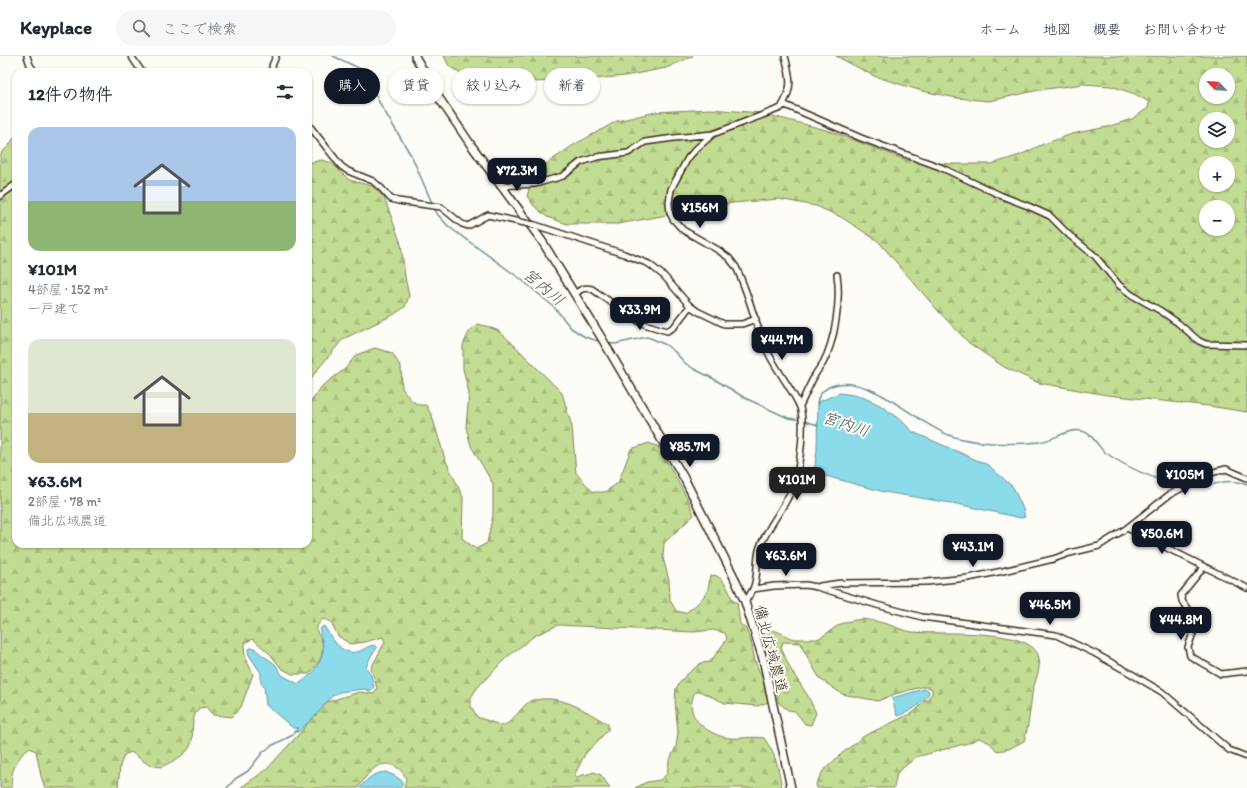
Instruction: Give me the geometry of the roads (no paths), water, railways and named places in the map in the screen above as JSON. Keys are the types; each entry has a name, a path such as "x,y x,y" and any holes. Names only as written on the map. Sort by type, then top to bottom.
{"street":[{"path":"27,56 32,68"},
{"path":"131,56 139,68"},
{"path":"272,68 276,56"},
{"name":"備北広域農道","path":"415,56 437,95 471,145 542,241 601,337 684,478 745,602 763,659 790,788"},
{"path":"500,186 535,184 563,176 581,162 597,157 628,153 646,142 713,134 781,108 789,91 790,78 785,56"},
{"path":"784,104 861,138 940,167 1002,196 1050,216 1069,235 1096,256 1120,285 1132,295 1161,311 1178,323 1199,341 1206,344 1247,345"},
{"path":"312,129 341,166 348,171 372,181 391,199 441,207 462,224 468,226 488,215 535,225 624,254 649,264 664,276 697,312 724,324 742,324 756,319"},
{"path":"713,134 688,158 671,190 669,203 670,213 673,219 683,230 718,250 729,258 736,267 756,319 764,345 800,406 802,422 796,480 788,500 766,534 760,547 757,557 754,589 745,602"},
{"path":"0,196 12,187"},
{"path":"800,406 816,373 823,363 832,339 839,285 837,275"},
{"path":"575,294 581,289 592,288 642,323 658,329 667,330 674,328 690,306"},
{"path":"817,587 848,583 927,582 968,578 1003,572 1099,546 1128,528 1169,495 1210,473 1226,469 1247,478"},
{"path":"1128,528 1247,588"},
{"path":"1204,567 1181,595 1182,601 1195,620 1195,628 1188,647 1190,656 1222,674 1247,671"},
{"path":"754,589 774,586 806,585 817,587 877,606 922,617 1056,636 1094,653 1162,692 1229,750 1247,756"}],"water":[{"path":"840,393 860,396 880,405 903,422 913,432 988,465 1013,487 1025,517 1021,518 957,504 884,492 822,475 815,469 818,402"},
{"path":"324,626 338,646 348,652 360,651 374,645 377,648 366,667 371,675 374,687 370,691 364,689 339,692 331,697 318,713 298,732 296,732 298,728 293,728 266,705 264,687 261,683 261,673 249,655 248,650 250,648 255,648 258,652 275,664 282,675 298,684 312,673 319,663 323,652 320,630"},
{"path":"924,689 928,690 929,693 923,701 911,710 897,716 892,698"},
{"path":"386,772 402,781 402,786 400,788 360,788 365,781 371,777"}],"waterway":[{"name":"宮内川","path":"333,56 363,70 368,77 379,102 412,157 432,203"},
{"name":"宮内川","path":"433,207 449,227 522,280 554,307 571,328 585,337 601,342"},
{"name":"宮内川","path":"608,343 615,344 647,337 653,339 666,345 685,363 694,369 745,398 788,418 801,420"},
{"name":"宮内川","path":"819,404 817,403 821,393 829,387 843,383 858,385 874,391 936,429 958,438 993,443 1029,443 1044,441 1071,431 1082,431 1090,435 1106,453 1124,464 1151,477 1181,486"},
{"name":"宮内川","path":"804,421 818,425"},
{"name":"宮内川","path":"1186,488 1201,487 1232,481 1247,484"},
{"path":"227,788 235,779 248,771 263,752 271,746 293,735 298,728"}]}
